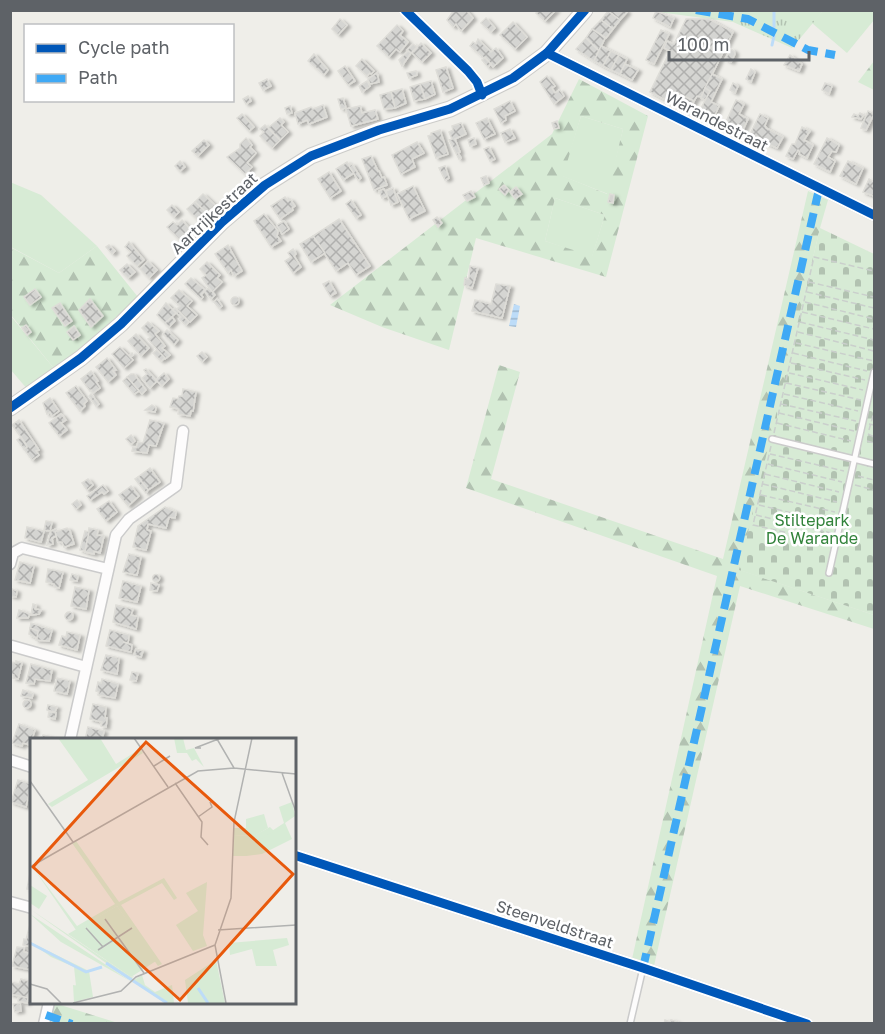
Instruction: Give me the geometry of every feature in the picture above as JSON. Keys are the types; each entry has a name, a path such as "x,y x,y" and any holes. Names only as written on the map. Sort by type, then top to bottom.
{"street":[{"path":"405,10 468,71 477,82 482,95"},
{"name":"Aartrijkestraat","path":"10,408 81,358 121,324 222,222 265,184 311,156 379,130 450,109 482,95 513,78 547,53 585,10"},
{"name":"Warandestraat","path":"547,53 874,215"},
{"path":"70,738 116,535 129,519 176,486 183,431"},
{"path":"10,564 13,553 22,548 108,569"},
{"path":"12,646 86,667"},
{"path":"10,760 30,766"},
{"name":"Steenveldstraat","path":"296,856 807,1023"},
{"path":"10,903 30,908"},
{"path":"44,1023 49,1004"}],"lane":[{"path":"829,573 874,372"},
{"path":"772,439 874,464"},
{"path":"630,1023 643,968"}],"path":[{"path":"836,544 753,525 814,257 874,271"},
{"path":"808,281 874,297"},
{"path":"806,291 874,308"},
{"path":"804,302 874,318"},
{"path":"801,312 874,329"},
{"path":"799,322 874,340"},
{"path":"797,332 874,351"},
{"path":"795,342 874,361"},
{"path":"792,353 874,372"},
{"path":"790,362 872,382"},
{"path":"788,373 870,392"},
{"path":"785,383 868,402"},
{"path":"783,393 865,413"},
{"path":"781,403 863,422"},
{"path":"874,412 867,442 874,444"},
{"path":"779,413 874,437"},
{"path":"776,423 858,443"},
{"path":"869,430 874,431"},
{"path":"769,453 874,480"},
{"path":"767,464 874,490"},
{"path":"764,474 847,494"},
{"path":"762,484 845,504"},
{"path":"760,494 842,514"},
{"path":"758,505 840,524"},
{"path":"756,515 838,535"}],"green space":[{"path":"651,11 823,11 792,48 733,22"},
{"path":"823,11 874,11 874,20 847,53 812,23"},
{"path":"874,61 874,90 858,82"},
{"path":"579,79 648,116 606,277 476,238 449,350 382,327 330,305 552,134","holes":["581,116 623,129 607,194 563,176","555,198 605,215 592,256 545,241"]},
{"path":"581,116 623,129 608,194 562,176"},
{"path":"10,182 41,195 97,246 59,273 11,247"},
{"path":"808,191 828,200 740,570 874,615 874,629 740,586 654,966 632,959 717,576 466,488 499,365 520,372 491,479 723,559"},
{"path":"555,198 605,215 592,257 545,241"},
{"name":"Stiltepark De Warande","path":"820,228 874,254 874,615 739,570"},
{"path":"97,246 138,297 56,371 11,315 10,247 59,273"},
{"path":"10,315 56,371 28,390 11,370"},
{"path":"54,1004 118,1023 51,1024"}],"water":[{"path":"514,304 520,306 516,327 509,326"}],"building":[{"path":"454,10 466,10 473,18 461,31 456,24 453,27 447,20"},
{"path":"538,10 556,10 545,21 536,13"},
{"path":"625,10 627,12 620,20 608,11"},
{"path":"608,11 620,20 613,29 601,20"},
{"path":"656,11 674,18 670,27 653,18"},
{"path":"486,18 495,28 491,32 481,23"},
{"path":"340,19 347,25 338,35 332,29"},
{"path":"686,19 709,19 733,32 701,97 697,96 694,101 677,93 672,103 650,92 670,51 664,48 667,41 674,44"},
{"path":"601,20 613,29 606,38 592,29"},
{"path":"513,22 527,37 515,49 500,35"},
{"path":"397,25 403,31 400,35 408,42 400,52 396,49 389,57 377,46"},
{"path":"592,29 605,38 599,51 586,38"},
{"path":"661,30 669,34 654,64 646,60"},
{"path":"586,38 599,51 594,61 576,49"},
{"path":"478,39 491,52 496,48 503,58 493,67 485,57 470,46 473,42 476,44"},
{"path":"421,43 431,53 422,62 412,53"},
{"path":"413,44 417,47 411,53 407,50"},
{"path":"601,46 611,51 603,66 594,61"},
{"path":"731,49 735,54 731,62 725,59"},
{"path":"408,51 411,53 402,66 399,60"},
{"path":"611,51 619,55 611,70 603,66"},
{"path":"314,54 328,70 324,75 308,61"},
{"path":"619,55 627,59 620,74 611,70"},
{"path":"790,55 802,64 799,71 784,65"},
{"path":"485,58 491,64 488,67 482,60"},
{"path":"362,59 374,71 367,76 356,66"},
{"path":"625,64 638,70 632,80 620,74"},
{"path":"345,66 355,81 348,85 338,71"},
{"path":"446,67 453,88 443,92 436,70"},
{"path":"751,69 755,72 751,82 746,79"},
{"path":"416,71 417,75 409,78 407,73"},
{"path":"377,73 379,82 370,84 368,79"},
{"path":"712,74 722,79 711,102 719,106 714,117 699,112 710,91 705,88"},
{"path":"547,76 555,86 552,88 555,93 560,90 564,96 554,104 540,82"},
{"path":"267,79 271,86 263,90 259,83"},
{"path":"367,81 370,86 362,92 359,86"},
{"path":"431,81 435,94 425,99 420,84"},
{"path":"733,83 738,86 735,93 730,90"},
{"path":"825,83 832,86 829,94 822,90"},
{"path":"420,84 425,99 414,101 410,87"},
{"path":"705,88 710,91 705,100 701,98"},
{"path":"402,89 406,103 395,108 391,92"},
{"path":"391,92 395,108 384,109 380,95"},
{"path":"677,93 694,101 689,112 672,103"},
{"path":"248,96 251,101 246,104 243,99"},
{"path":"343,98 346,108 341,109 338,99"},
{"path":"736,100 744,104 739,114 748,119 742,132 725,124"},
{"path":"510,101 515,111 505,116 506,120 501,123 494,109"},
{"path":"323,105 327,117 309,124 307,120 298,124 295,113"},
{"path":"290,106 292,113 287,114 285,108"},
{"path":"360,106 362,113 375,110 378,119 351,126 346,109"},
{"path":"868,111 874,114 866,130 861,128"},
{"path":"860,113 864,115 861,119 852,117 854,114 858,116"},
{"path":"242,114 254,127 249,131 237,118"},
{"path":"760,114 768,118 766,128 783,137 777,148 749,136"},
{"path":"280,118 284,122 281,125 288,132 280,140 268,128"},
{"path":"487,118 495,134 484,139 476,123"},
{"path":"557,121 559,128 554,129 552,123"},
{"path":"461,123 466,134 455,139 460,152 458,153 461,158 459,159 449,140 452,139 449,132 453,130 452,126"},
{"path":"265,125 280,140 272,148 260,136 264,132 260,129"},
{"path":"802,127 810,131 804,140 813,145 807,158 799,154 798,150 793,159 786,156 792,144 795,144"},
{"path":"510,129 515,138 505,142 501,133"},
{"path":"440,130 448,154 436,158 428,136"},
{"path":"246,138 256,153 247,163 252,167 245,174 227,157 240,148 240,144"},
{"path":"474,138 476,144 470,146 468,140"},
{"path":"827,138 839,145 836,152 832,151 828,157 835,161 830,172 814,164"},
{"path":"204,140 209,145 198,156 192,151"},
{"path":"417,142 424,153 412,159 415,167 401,174 392,155"},
{"path":"489,147 495,159 490,161 484,149"},
{"path":"371,156 387,185 374,190 362,159"},
{"path":"180,161 185,167 180,171 175,166"},
{"path":"848,161 863,168 856,184 840,176"},
{"path":"347,162 354,173 343,180 336,169"},
{"path":"352,164 361,178 358,180 349,166"},
{"path":"445,166 449,178 445,180 439,168"},
{"path":"329,172 341,191 330,198 318,179"},
{"path":"486,176 489,183 484,185 481,178"},
{"path":"869,179 874,182 874,196 863,192"},
{"path":"504,185 509,190 505,195 499,189"},
{"path":"413,186 425,211 409,219 397,194"},
{"path":"516,187 522,194 515,199 510,192"},
{"path":"393,188 398,202 391,205 386,191"},
{"path":"384,189 387,196 382,198 379,191"},
{"path":"471,191 475,197 467,201 463,195"},
{"path":"203,194 215,205 207,213 195,202"},
{"path":"610,194 614,195 613,203 608,202"},
{"path":"285,197 288,201 290,199 295,206 280,219 271,206"},
{"path":"351,200 361,215 356,218 346,204"},
{"path":"195,202 207,213 199,221 187,209"},
{"path":"172,205 179,212 174,217 167,210"},
{"path":"264,214 278,231 277,236 281,241 271,247 254,221"},
{"path":"437,217 442,223 438,227 433,220"},
{"path":"339,219 370,266 356,275 348,263 336,271 313,236"},
{"path":"182,220 190,229 179,239 167,227 173,222 177,225"},
{"path":"284,221 289,229 282,234 277,225"},
{"path":"313,236 325,253 311,262 300,244"},
{"path":"129,242 144,260 137,266 127,256 131,252 125,247"},
{"path":"109,245 115,251 112,254 106,247"},
{"path":"228,245 242,271 234,276 231,270 228,273 215,254"},
{"path":"293,249 296,254 294,256 301,267 293,273 285,261 291,257 288,253"},
{"path":"148,261 157,270 149,278 140,269"},
{"path":"207,262 220,275 217,278 222,282 212,292 202,278 206,275 200,269"},
{"path":"127,264 135,272 128,278 120,270"},
{"path":"470,266 478,268 472,288 464,285 465,278 469,277"},
{"path":"191,278 205,290 201,299 185,284"},
{"path":"329,281 336,293 330,296 323,284"},
{"path":"496,284 510,286 502,318 472,311 475,300 491,304"},
{"path":"209,288 215,295 211,299 204,291"},
{"path":"35,289 41,297 30,305 24,297"},
{"path":"179,290 192,301 187,306 197,315 190,322 177,309 180,306 171,298"},
{"path":"235,297 239,301 235,305 231,301"},
{"path":"90,299 103,316 91,327 79,310"},
{"path":"217,299 222,306 219,308 214,302"},
{"path":"60,303 72,321 65,326 52,308"},
{"path":"166,303 176,313 165,323 157,315"},
{"path":"175,308 189,322 186,325 173,310"},
{"path":"172,317 175,321 169,327 165,323"},
{"path":"148,322 159,331 155,334 165,346 162,348 170,355 165,359 148,339 151,337 142,328"},
{"path":"26,325 31,332 27,335 22,328"},
{"path":"74,326 80,335 73,340 67,332"},
{"path":"167,330 178,340 174,345 163,334"},
{"path":"136,334 149,348 141,356 128,341"},
{"path":"120,347 129,356 132,353 133,355 130,357 133,360 124,368 112,354"},
{"path":"157,350 165,358 161,361 153,353"},
{"path":"202,352 207,357 202,362 197,356"},
{"path":"107,358 116,370 113,371 116,375 108,382 96,367"},
{"path":"146,369 157,381 150,388 142,378 147,374 144,370"},
{"path":"91,371 100,388 93,393 81,379"},
{"path":"164,373 169,379 162,386 156,380"},
{"path":"134,374 146,390 142,394 127,377"},
{"path":"127,377 139,391 134,394 123,381"},
{"path":"76,386 87,401 80,411 66,393"},
{"path":"183,389 196,392 190,416 178,414 179,409 170,407 173,398 178,399 182,396"},
{"path":"91,394 99,404 96,406 89,396"},
{"path":"50,398 59,411 52,416 50,412 47,414 43,403"},
{"path":"152,405 156,408 155,412 145,410"},
{"path":"61,414 66,420 61,423 67,430 59,436 49,423"},
{"path":"19,420 39,450 36,451 39,455 32,460 24,449 27,447 26,444 12,425"},
{"path":"150,420 164,423 156,446 149,445 147,453 132,451 138,442 143,443"},
{"path":"131,435 135,441 131,444 126,439"},
{"path":"21,437 27,447 24,449 17,440"},
{"path":"150,468 160,482 148,490 138,477"},
{"path":"138,477 148,490 146,493 135,479"},
{"path":"88,479 93,485 87,490 82,483"},
{"path":"103,485 108,491 90,500 87,496"},
{"path":"131,486 139,496 128,506 119,495"},
{"path":"77,500 81,505 76,509 72,504"},
{"path":"109,501 117,512 106,521 97,509"},
{"path":"165,507 176,512 175,518 169,517 166,528 148,524 147,530 151,531 146,550 133,547 138,526"},
{"path":"46,521 52,522 50,531 44,530"},
{"path":"27,527 44,531 41,542 25,538"},
{"path":"67,528 74,544 64,547 62,542 58,542 55,532"},
{"path":"89,528 98,530 97,535 104,536 100,553 85,552"},
{"path":"56,529 56,536 52,538 53,544 47,545 51,531"},
{"path":"85,531 89,532 85,551 80,550"},
{"path":"129,554 141,557 137,575 123,572"},
{"path":"20,562 34,566 30,583 15,580"},
{"path":"48,569 63,572 59,588 46,582"},
{"path":"72,574 78,576 77,581 70,580"},
{"path":"156,574 160,578 156,582 152,578"},
{"path":"123,581 141,586 137,602 119,598"},
{"path":"151,583 159,585 157,591 150,590"},
{"path":"75,587 89,590 86,609 71,606"},
{"path":"12,589 17,591 16,597 10,596"},
{"path":"33,604 36,605 35,609 41,610 39,614 31,615"},
{"path":"116,605 133,609 131,615 138,617 136,629 113,622"},
{"path":"19,610 30,614 28,618 17,618"},
{"path":"69,612 73,616 69,620 65,616"},
{"path":"31,623 52,630 49,641 36,640 38,631 30,628"},
{"path":"30,628 38,631 37,638 29,634"},
{"path":"110,630 129,635 128,643 123,642 132,645 131,652 106,646"},
{"path":"67,632 80,635 77,650 59,645 62,636 66,637"},
{"path":"136,649 143,651 141,657 134,655"},
{"path":"106,655 119,658 117,674 101,670"},
{"path":"16,661 22,663 18,679 13,678 14,675 10,674 10,662 16,663"},
{"path":"31,664 52,670 50,681 35,679 34,684 26,683"},
{"path":"132,672 138,673 136,681 130,680"},
{"path":"57,678 70,681 67,694 54,691"},
{"path":"102,679 118,684 115,698 98,695 99,692 96,691 98,682 101,683"},
{"path":"23,690 33,694 32,698 21,696"},
{"path":"27,700 31,704 27,708 23,704"},
{"path":"93,704 106,707 106,727 101,726 102,722 90,719"},
{"path":"48,705 57,707 55,712 47,710"},
{"path":"49,712 56,713 55,719 48,717"},
{"path":"19,724 35,730 32,738 30,738 30,745 23,743 22,746 12,743"},
{"path":"88,727 104,731 102,738 85,738"},
{"path":"43,735 57,738 42,738"},
{"path":"18,780 30,784 26,807 11,802"},
{"path":"30,873 30,890 27,889"},
{"path":"30,924 30,947 23,945 24,939 26,940"},
{"path":"17,947 24,948 24,952 30,954 30,970 12,966"},
{"path":"21,979 30,981 28,998 10,994 10,982 19,984"},
{"path":"19,996 28,998 27,1003 18,1001"},
{"path":"20,1003 21,1011 15,1012 13,1004"},
{"path":"665,1020 678,1022 678,1024 664,1024"}],"waterway":[{"path":"774,10 774,27"},
{"path":"772,45 774,36"}],"marked path":[{"path":"696,10 748,19 808,50 835,55"},
{"path":"643,968 819,189"},
{"path":"46,1015 72,1024"}],"cycle path":[{"path":"405,10 468,71 477,82 482,95"},
{"path":"10,408 81,358 121,324 222,222 265,185 311,156 379,130 450,109 513,78 547,53 585,10"},
{"path":"547,53 874,215"},
{"path":"296,856 643,968 807,1024"}]}
